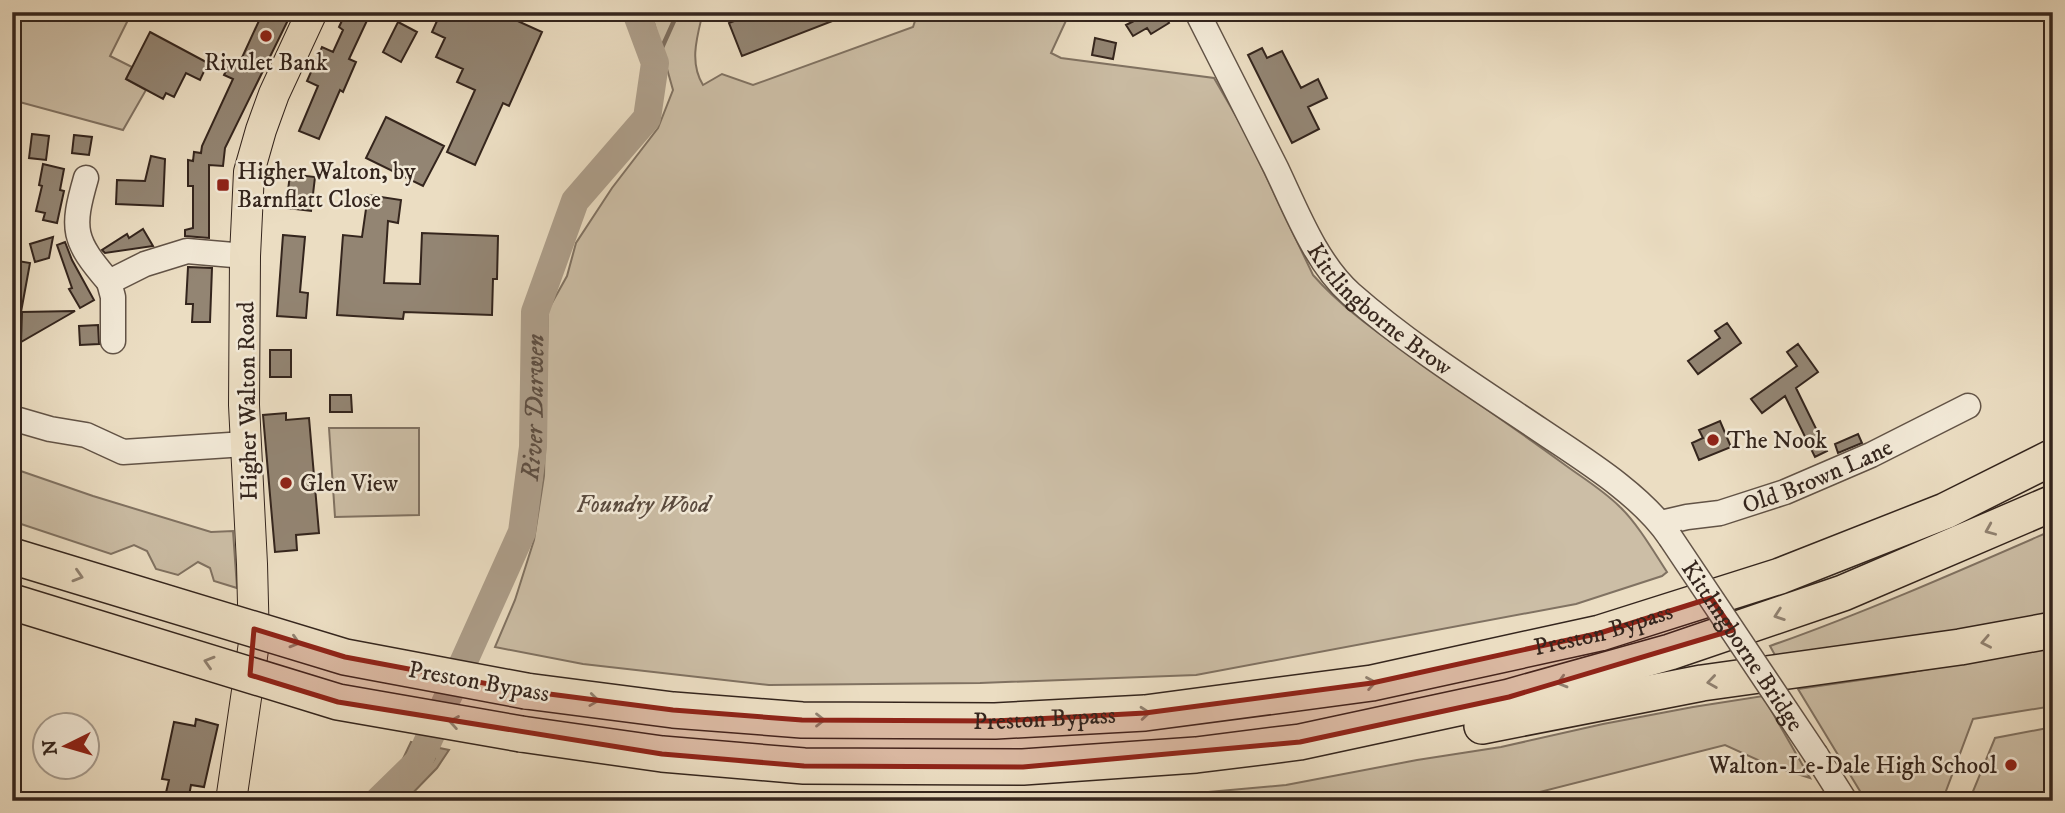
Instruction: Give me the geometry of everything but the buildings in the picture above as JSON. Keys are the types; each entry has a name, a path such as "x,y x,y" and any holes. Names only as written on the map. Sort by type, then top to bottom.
{"highway":[{"path":"2003,484 2053,452"},
{"name":"Preston Bypass","path":"12,556 345,657 526,691 673,710 802,720 995,721 1145,713 1372,683 1600,633 1780,576 1945,511 2053,457"},
{"name":"Preston Bypass","path":"12,602 338,702 521,734 662,754 804,766 1023,767 1196,755 1300,742 1509,697 1671,652 1843,593 2053,503"},
{"path":"589,744 745,783 951,789 1059,786 1311,759 1702,683 1960,647 2053,629"}],"main road":[{"name":"Higher Walton Road","path":"230,801 254,643 246,444 245,256 249,172 274,94 312,12"}],"street":[{"name":"Kittlingborne Brow","path":"1197,12 1330,273 1395,330 1612,480 1665,530"},
{"path":"86,178 78,207 77,233 89,259 109,282 113,297 113,341"},
{"path":"109,282 145,264 187,251 245,256"},
{"name":"Old Brown Lane","path":"1665,530 1687,517 1720,513 1785,492 1871,455 1968,406"},
{"path":"12,418 86,435 123,452 246,444"},
{"name":"Kittlingborne Bridge","path":"1665,530 1845,801"}],"highlighted area":[{"path":"1711,598 1733,630 1509,697 1300,742 1023,767 804,766 662,754 338,702 250,675 254,629 345,657 526,691 673,710 802,720 995,721 1145,713 1372,683 1600,633"}],"green space":[{"path":"12,12 132,12 110,56 132,67 126,79 146,90 123,130 12,100"},
{"name":"Foundry Wood","path":"651,12 703,12 695,58 703,85 722,74 753,85 913,27 918,12 1070,12 1051,53 1061,58 1214,78 1244,130 1313,275 1335,298 1373,329 1606,494 1633,521 1667,572 1662,576 1576,604 1196,675 980,683 769,685 583,664 495,647 515,600 534,540 544,476 548,310 567,276 576,243 612,188 658,128 673,90"},
{"path":"329,428 419,428 419,515 335,517"},
{"path":"12,468 211,532 233,531 237,588 214,581 210,568 198,562 178,575 156,569 147,551 134,545 111,554 12,521"},
{"path":"2053,530 2053,614 2016,622 1776,657 1770,646 1877,605"},
{"path":"2053,648 2053,706 1973,719 1944,801 1866,801 1798,689 1888,676"},
{"path":"1763,696 1810,778 1769,765 1725,745 1504,801 1108,801 1286,785"},
{"name":"Walton-Le-Dale High School","path":"2053,727 2053,801 1969,801 1995,738"}],"water":[{"path":"411,742 449,750 437,768 405,801 361,801 401,763"}],"waterway":[{"name":"River Darwen","path":"378,801 419,761 522,532 533,447 535,312 575,201 647,118 655,63 636,12"},
{"path":"655,63 678,12"}],"place":[{"name":"Rivulet Bank","path":"266,36"},
{"name":"Higher Walton, by Barnflatt Close","path":"223,185"},
{"name":"The Nook","path":"1713,440"},
{"name":"Glen View","path":"286,483"},
{"name":"Walton-Le-Dale High School","path":"2011,765"}]}
